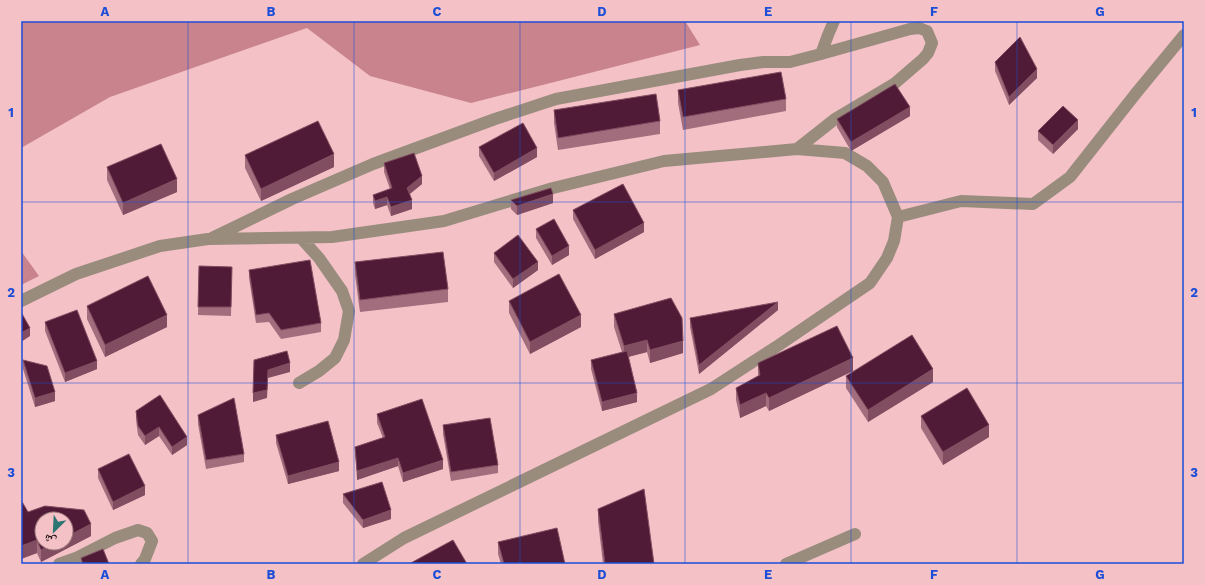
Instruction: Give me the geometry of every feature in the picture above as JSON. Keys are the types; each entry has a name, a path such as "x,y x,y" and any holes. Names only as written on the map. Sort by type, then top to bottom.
{"street":[{"path":"821,54 834,21"},
{"path":"208,240 292,199 373,164 495,118 556,100 740,65 763,62 790,62 919,28 927,31 932,43 928,53 923,59 894,84 835,119 797,149"},
{"path":"898,217 960,201 1033,204 1070,177 1184,35"},
{"path":"21,301 76,274 160,246 208,240 332,237 444,221 553,188 664,161 797,149 845,153 867,166 883,182 898,217 894,241 887,258 870,283 711,389 404,538 363,564"},
{"path":"299,383 319,371 335,358 344,340 349,311 342,291 319,258 301,238"},
{"path":"59,564 76,558 115,538 138,530 147,533 152,541 145,559 141,564"},
{"path":"786,564 855,534"}],"shaded area":[{"path":"21,21 685,21 700,45 471,103 370,76 307,28 110,97 21,148"},
{"path":"21,251 39,276 21,285"}],"building":[{"path":"1020,37 1037,69 1009,97 995,62"},
{"path":"781,72 786,99 683,117 678,90"},
{"path":"895,84 910,107 851,142 837,119"},
{"path":"656,94 660,121 558,138 554,110"},
{"path":"1063,106 1078,120 1053,145 1038,131"},
{"path":"318,121 334,154 261,189 245,155"},
{"path":"523,123 537,148 494,173 479,147"},
{"path":"161,144 177,179 123,203 107,167"},
{"path":"414,153 422,176 407,188 412,200 391,207 387,197 375,201 373,195 392,188 384,163"},
{"path":"623,184 644,223 595,250 573,210"},
{"path":"551,188 553,194 517,206 511,200"},
{"path":"554,219 569,246 552,256 536,229"},
{"path":"518,235 538,262 513,279 494,253"},
{"path":"443,252 448,289 360,300 355,262"},
{"path":"310,260 321,323 281,330 269,313 256,315 249,270"},
{"path":"199,266 232,267 231,307 198,307"},
{"path":"559,274 581,315 530,342 509,301"},
{"path":"148,276 167,315 105,345 87,306"},
{"path":"671,298 682,318 683,341 650,350 647,340 624,346 614,314"},
{"path":"778,302 699,365 690,318"},
{"path":"77,310 97,361 65,373 45,322"},
{"path":"21,312 30,328 21,333"},
{"path":"837,326 853,358 769,398 766,393 740,405 736,388 760,375 758,363"},
{"path":"912,335 933,369 868,410 846,376"},
{"path":"287,351 290,363 268,370 267,390 253,393 254,360"},
{"path":"627,351 637,393 602,402 591,360"},
{"path":"23,360 47,366 55,392 35,398"},
{"path":"967,388 989,425 943,452 921,416"},
{"path":"160,395 187,437 172,447 159,427 145,436 138,426 136,411"},
{"path":"234,398 244,454 206,460 198,415"},
{"path":"422,399 443,460 403,473 398,458 357,471 355,447 385,437 377,414"},
{"path":"490,418 498,465 451,472 443,425"},
{"path":"328,421 339,462 288,476 276,435"},
{"path":"129,454 145,486 113,502 98,469"},
{"path":"382,482 391,510 363,520 343,494"},
{"path":"644,489 654,564 605,564 598,509"},
{"path":"21,500 28,512 45,506 84,510 91,524 74,533 74,511 34,511 34,541 21,546"},
{"path":"557,528 565,564 504,564 498,542"},
{"path":"453,540 467,564 409,564"},
{"path":"103,549 109,564 83,564 81,558"}]}
